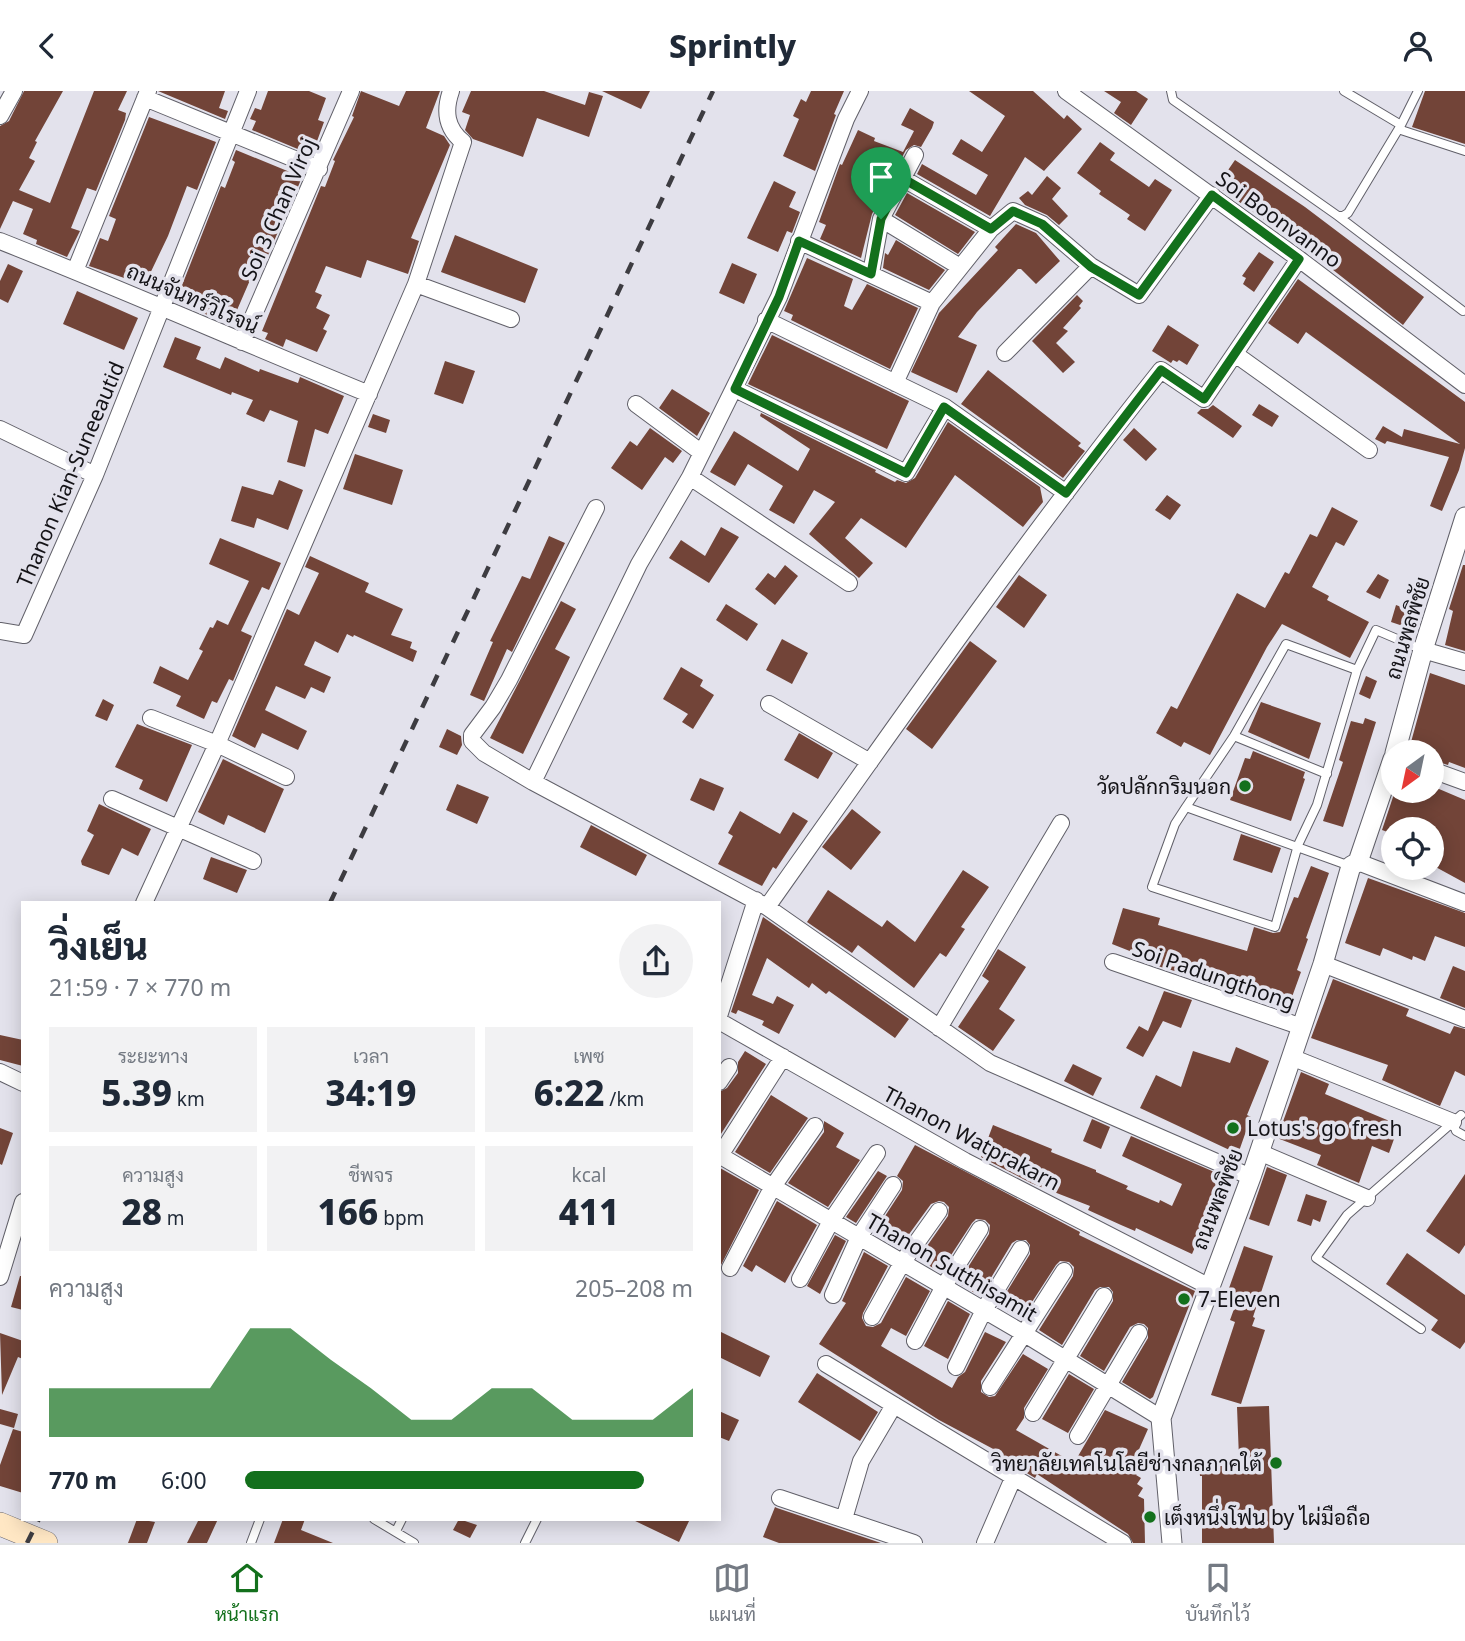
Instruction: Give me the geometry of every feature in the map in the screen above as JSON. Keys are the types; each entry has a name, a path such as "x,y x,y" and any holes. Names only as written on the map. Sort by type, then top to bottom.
{"main road":[{"path":"0,1524 46,1543"}],"street":[{"path":"0,116 14,91"},
{"name":"Thanon Kian-Suneeautid","path":"0,631 24,635 95,475 248,91"},
{"name":"Soi 3 Chan Viroj","path":"242,342 351,91"},
{"path":"145,901 217,744 416,284 463,142 454,135 453,125 446,118 445,109 452,91"},
{"path":"533,782 639,564 690,477 779,297 846,119 860,91"},
{"name":"Soi Boonvanno","path":"1066,91 1299,259 1465,385"},
{"path":"75,271 147,94 318,169"},
{"path":"871,274 881,219 915,155"},
{"path":"902,178 991,229"},
{"path":"895,383 932,303 991,229 1013,211 1042,224 1091,267 1139,295 1212,195"},
{"path":"881,219 960,267"},
{"name":"ถนนจันทร์วิโรจน์","path":"0,241 163,306 369,394"},
{"path":"799,241 932,303"},
{"path":"1299,259 1235,354 1369,450"},
{"path":"1005,353 1091,267"},
{"path":"416,284 511,319"},
{"path":"766,320 944,407 1066,493"},
{"name":"Thanon Watprakarn","path":"721,1013 761,904 870,762 1066,493 1161,370 1204,399 1235,354"},
{"path":"735,389 906,473 944,407"},
{"path":"636,404 702,453"},
{"path":"0,429 95,475"},
{"path":"690,477 849,583"},
{"path":"596,508 509,680 472,735 472,741 484,753 533,782 761,904 990,1063 1251,1177"},
{"name":"ถนนพลพิชัย","path":"1399,740 1423,650 1465,517"},
{"path":"1423,650 1465,662"},
{"path":"769,705 870,762"},
{"path":"151,717 217,744 286,777"},
{"path":"1444,774 1465,782"},
{"name":"ถนนพลพิชัย","path":"1172,1543 1161,1419 1208,1286 1251,1177 1354,864 1381,791"},
{"path":"112,799 253,861"},
{"path":"939,1028 1061,823"},
{"path":"1354,864 1465,903"},
{"name":"Soi Padungthong","path":"1113,962 1301,1027"},
{"path":"1323,964 1465,1019"},
{"name":"Thanon Watprakarn","path":"721,1019 965,1161 1208,1286"},
{"path":"721,1153 783,1057"},
{"path":"1291,1058 1457,1118"},
{"path":"721,1079 729,1067"},
{"path":"0,1072 21,1082"},
{"path":"730,1268 772,1188 815,1126"},
{"path":"1259,1152 1367,1198"},
{"path":"800,1279 831,1221 877,1153"},
{"name":"Thanon Sutthisamit","path":"721,1157 1023,1332 1108,1383 1161,1419"},
{"path":"832,1296 859,1237 893,1185"},
{"path":"0,1277 21,1209"},
{"path":"872,1317 902,1263 939,1211"},
{"path":"915,1341 944,1286 980,1229"},
{"path":"956,1367 984,1310 1021,1249"},
{"path":"990,1387 1064,1271"},
{"path":"1033,1413 1104,1296"},
{"path":"1078,1436 1139,1333"},
{"path":"826,1364 1123,1543"},
{"path":"844,1519 861,1461 894,1405"},
{"path":"985,1543 1014,1476"},
{"path":"780,1498 914,1543"}],"lane":[{"path":"1171,91 1173,100 1338,216 1463,311"},
{"path":"1344,91 1401,127 1465,151"},
{"path":"1338,216 1348,213 1401,127 1418,91"},
{"path":"1357,670 1286,644 1234,736 1175,824 1152,887 1275,927 1298,845 1317,805 1327,774 1357,670 1376,630 1423,650"},
{"path":"1234,736 1327,774"},
{"path":"1186,807 1354,864"},
{"path":"1457,1118 1456,1131 1465,1136"},
{"path":"1422,1329 1316,1258 1335,1228 1457,1118"},
{"path":"251,1543 259,1521"},
{"path":"378,1521 414,1543"},
{"path":"396,1531 401,1521"},
{"path":"525,1542 536,1521"}],"building":[{"path":"24,91 63,91 35,141 37,142 29,158 35,161 19,190 50,203 94,91 127,91 118,110 126,113 125,120 96,191 87,188 71,228 80,231 67,257 36,244 37,240 23,234 33,209 13,201 0,229 0,126 9,121"},
{"path":"158,91 225,91 219,108 228,111 225,119"},
{"path":"268,91 309,91 326,98 318,120 324,122 312,155 252,130 256,121 250,119 255,108 261,110"},
{"path":"361,91 399,106 406,91 440,91 426,128 444,136 450,145 411,238 419,241 408,274 367,260 361,278 326,266 315,292 322,295 316,308 330,315 323,329 327,331 317,352 286,339 283,347 265,339 268,333 262,331 321,186 325,187 335,161 333,160 354,117 352,116"},
{"path":"471,91 544,91 585,105 589,92 603,96 589,137 537,118 523,157 473,139 465,130 470,115 462,112"},
{"path":"602,91 650,91 641,109"},
{"path":"811,91 844,91 815,171 783,156 799,119 793,116 801,99 806,102"},
{"path":"969,91 1033,91 1064,119 1067,115 1082,129 1044,171 1025,157 990,216 917,174 922,164 976,195 988,175 952,154 961,139 982,152 1005,116"},
{"path":"1104,91 1136,91 1148,99 1131,125 1114,113 1121,102"},
{"path":"1425,91 1465,91 1465,144 1412,127"},
{"path":"910,108 934,122 921,147 914,145 906,150 893,173 872,214 861,258 820,239 826,225 819,222 840,164 842,165 858,130 875,138 874,141 903,152 914,131 901,125"},
{"path":"149,117 216,142 197,190 187,186 168,236 146,282 135,277 133,281 89,266 100,238 108,241 116,219 109,216"},
{"path":"1100,142 1115,153 1110,160 1149,187 1155,179 1172,190 1145,231 1127,219 1130,215 1099,194 1101,191 1077,173"},
{"path":"236,150 302,177 293,199 286,196 275,225 280,227 266,260 260,257 234,317 221,311 217,319 184,305 190,292 181,288 221,186 225,188 235,162 232,160"},
{"path":"1235,160 1305,207 1424,297 1403,325 1323,262 1217,186"},
{"path":"1047,176 1061,188 1052,199 1068,216 1059,225 1047,215 1025,205 1019,198 1028,191 1032,195"},
{"path":"774,181 796,192 789,207 800,212 792,233 787,231 778,252 747,238"},
{"path":"907,193 975,232 958,254 895,215"},
{"path":"1016,224 1036,233 1060,261 1036,284 1018,269 977,312 958,337 977,345 957,393 911,372 939,313 998,250 995,247"},
{"path":"455,235 538,269 525,303 441,272"},
{"path":"896,240 945,270 929,290 883,268 885,253 888,255"},
{"path":"1259,252 1274,262 1254,292 1243,284 1246,278 1242,276"},
{"path":"807,258 853,279 844,306 852,310 867,284 918,308 890,369 791,320 793,315 784,311"},
{"path":"732,263 757,274 744,304 719,293"},
{"path":"8,264 23,271 8,303 0,299 0,281"},
{"path":"1298,279 1465,402 1465,448 1442,511 1430,506 1449,457 1387,441 1385,444 1375,439 1383,426 1402,437 1404,429 1460,444 1306,332 1298,344 1268,323"},
{"path":"77,291 138,318 124,350 63,324"},
{"path":"1077,295 1083,301 1079,306 1081,308 1063,328 1068,331 1056,343 1075,362 1063,373 1032,341"},
{"path":"1168,325 1199,345 1187,365 1179,360 1173,360 1171,363 1152,351"},
{"path":"772,335 909,401 887,449 748,384"},
{"path":"175,337 201,347 196,359 220,369 225,357 259,372 260,369 298,383 300,377 344,396 328,434 315,429 305,467 287,462 298,421 270,410 264,422 246,414 253,400 232,392 231,395 163,367"},
{"path":"445,361 475,371 463,404 434,394"},
{"path":"988,370 1081,443 1078,446 1085,451 1063,478 961,404"},
{"path":"672,389 710,413 697,436 659,408"},
{"path":"1259,404 1279,416 1272,427 1252,415"},
{"path":"1213,405 1242,426 1233,438 1197,413"},
{"path":"761,413 895,482 897,480 906,483 915,478 948,422 1040,487 1043,502 1023,527 955,475 906,548 861,518 845,538 873,563 859,578 809,534 835,502 814,490 794,524 769,510 783,486 748,464 735,486 710,472 734,431 798,471 810,449 760,416"},
{"path":"373,414 390,420 386,433 368,427"},
{"path":"650,428 682,451 673,463 665,457 642,490 611,468 630,441 637,446"},
{"path":"1134,428 1157,449 1146,461 1123,440"},
{"path":"355,454 403,470 392,505 343,489"},
{"path":"279,480 303,490 288,530 257,518 254,528 231,521 242,486 273,495"},
{"path":"1167,495 1181,505 1170,520 1155,510"},
{"path":"1332,507 1358,521 1344,546 1336,542 1312,587 1329,596 1327,600 1369,622 1350,658 1282,624 1210,755 1184,742 1181,747 1156,733 1171,706 1177,709 1237,593 1265,608 1285,572 1289,574 1310,534 1317,537"},
{"path":"721,527 739,537 709,583 669,558 681,540 705,556"},
{"path":"549,536 565,543 512,652 507,649 484,701 470,695 493,642 490,641 522,576 530,579"},
{"path":"220,538 281,563 269,590 262,587 241,631 252,636 233,681 229,679 217,703 212,701 204,719 176,706 181,696 153,683 160,666 188,680 203,651 199,649 210,627 213,628 217,620 228,625 249,581 209,564"},
{"path":"310,556 369,583 365,592 403,609 391,635 412,642 410,648 417,651 413,662 354,635 353,637 347,634 338,653 315,641 304,665 331,677 324,693 311,687 305,699 276,686 265,710 307,731 298,750 262,733 255,748 232,736 287,609 299,615 319,573 305,567"},
{"path":"785,565 798,576 775,605 755,589 768,573 775,578"},
{"path":"1463,565 1465,651 1445,645 1453,611 1449,609"},
{"path":"1378,574 1389,580 1380,599 1366,592"},
{"path":"1019,575 1047,595 1024,628 996,607"},
{"path":"561,601 576,609 555,649 570,657 523,754 490,738"},
{"path":"726,604 758,624 747,641 716,620"},
{"path":"1396,605 1412,611 1406,627 1391,622"},
{"path":"782,639 808,653 792,684 766,670"},
{"path":"970,641 997,661 932,749 906,729"},
{"path":"681,667 703,680 700,686 714,695 693,729 682,722 688,714 663,699"},
{"path":"1430,673 1465,685 1465,768 1449,762 1448,765 1444,764 1444,740 1412,740"},
{"path":"1366,676 1377,681 1370,699 1359,694"},
{"path":"103,699 114,705 107,721 95,716"},
{"path":"1261,702 1321,723 1309,759 1248,732"},
{"path":"1365,718 1376,722 1343,827 1323,821 1343,762 1339,760 1351,721 1363,724"},
{"path":"137,724 192,745 167,802 139,789 143,780 115,767"},
{"path":"447,729 461,736 462,745 457,755 439,747"},
{"path":"799,733 833,753 818,779 784,760"},
{"path":"1253,751 1305,772 1291,821 1230,800 1245,758 1250,759"},
{"path":"223,759 284,789 265,833 228,815 224,825 198,812"},
{"path":"700,778 724,788 714,811 690,800"},
{"path":"457,784 489,797 477,824 446,810"},
{"path":"1444,791 1465,800 1465,883 1444,872 1444,817 1386,817 1391,803 1444,803"},
{"path":"99,804 151,829 138,856 122,848 109,875 82,865 81,861 94,835 87,831"},
{"path":"852,809 881,832 851,870 822,847"},
{"path":"740,811 780,834 793,812 808,821 762,886 718,864 733,836 728,833"},
{"path":"591,825 647,855 636,876 580,847"},
{"path":"1241,834 1281,848 1272,873 1233,860"},
{"path":"211,857 247,870 237,893 203,879"},
{"path":"1311,866 1329,873 1306,938 1308,939 1297,970 1301,972 1288,1008 1257,995 1154,965 1155,961 1112,944 1123,908 1160,918 1158,925 1247,951 1254,927 1273,933 1280,932 1294,897 1298,898"},
{"path":"963,870 989,887 961,927 965,929 946,957 940,953 914,988 858,945 852,953 807,922 828,890 882,927 887,920 915,942"},
{"path":"1368,878 1465,913 1465,947 1435,936 1425,961 1413,956 1412,960 1383,948 1380,956 1345,943"},
{"path":"763,917 909,1019 895,1038 829,991 826,994 812,983 809,988 767,958 752,995 773,1004 777,996 794,1005 779,1034 762,1025 764,1021 738,1010 736,1014 731,1012"},
{"path":"998,949 1026,967 999,1009 1015,1020 993,1051 958,1027 989,981 982,976"},
{"path":"1453,966 1465,971 1465,1008 1440,998"},
{"path":"1333,979 1409,1009 1406,1016 1450,1034 1454,1026 1465,1029 1465,1076 1455,1071 1440,1106 1382,1080 1388,1065 1311,1038"},
{"path":"1164,991 1192,1000 1181,1028 1163,1021 1143,1057 1126,1048 1139,1026 1148,1031"},
{"path":"0,1035 21,1040 21,1065 0,1060"},
{"path":"1236,1047 1269,1061 1247,1115 1251,1117 1238,1154 1140,1108 1156,1075 1181,1087 1193,1051 1230,1063"},
{"path":"745,1051 766,1064 721,1134 721,1091 727,1088 738,1073 738,1062"},
{"path":"1073,1064 1102,1078 1093,1096 1064,1081"},
{"path":"1301,1072 1329,1084 1325,1094 1399,1125 1389,1153 1372,1146 1359,1183 1317,1165 1321,1155 1277,1138"},
{"path":"771,1095 808,1118 770,1173 735,1152"},
{"path":"1092,1119 1110,1127 1101,1149 1083,1141"},
{"path":"824,1121 844,1133 836,1147 860,1160 828,1207 788,1183 824,1132"},
{"path":"993,1125 1096,1170 1128,1186 1126,1189 1172,1206 1182,1184 1122,1156 1131,1136 1226,1177 1192,1254 1136,1228 1135,1231 1088,1210 1090,1206 1031,1183 981,1157"},
{"path":"0,1128 13,1133 2,1165 0,1164"},
{"path":"915,1145 1080,1232 1079,1235 1195,1291 1153,1397 1150,1399 1122,1382 1148,1338 1148,1328 1144,1324 1138,1323 1130,1327 1104,1371 1080,1356 1113,1301 1113,1292 1109,1287 1095,1290 1062,1345 1039,1330 1073,1276 1074,1267 1069,1262 1060,1261 1056,1265 1021,1319 998,1306 1030,1254 1030,1245 1026,1240 1012,1243 980,1296 958,1283 989,1234 990,1225 985,1220 976,1219 972,1223 940,1272 918,1259 948,1216 949,1207 944,1202 931,1204 899,1248 874,1233 902,1190 903,1181 897,1176"},
{"path":"1267,1167 1287,1175 1269,1226 1249,1219"},
{"path":"721,1169 759,1190 721,1265"},
{"path":"878,1171 887,1176 856,1223 846,1217"},
{"path":"1465,1174 1465,1245 1459,1254 1426,1231"},
{"path":"1306,1194 1327,1201 1320,1222 1313,1219 1311,1226 1297,1221"},
{"path":"777,1201 817,1225 785,1283 756,1265 752,1272 743,1266"},
{"path":"835,1235 846,1241 820,1294 807,1286"},
{"path":"1244,1246 1273,1256 1252,1326 1265,1330 1241,1404 1211,1395 1235,1322 1230,1320 1234,1309 1223,1305"},
{"path":"864,1252 888,1266 863,1313 866,1326 873,1327 881,1323 906,1277 930,1291 906,1336 891,1328 881,1346 952,1388 958,1377 965,1372 985,1332 1006,1342 981,1381 981,1392 989,1397 995,1396 1023,1354 1048,1369 1024,1408 1024,1418 1016,1430 1074,1463 1105,1410 1148,1429 1133,1463 1141,1468 1136,1475 1141,1478 1137,1484 1143,1488 1138,1496 1144,1499 1145,1543 1133,1543 1128,1534 1037,1474 1035,1478 995,1454 997,1451 939,1420 819,1344 846,1303 842,1301"},
{"path":"1407,1253 1465,1295 1465,1342 1460,1349 1431,1330 1438,1320 1386,1284"},
{"path":"20,1276 21,1276 21,1310 11,1307"},
{"path":"948,1301 970,1314 948,1359 924,1346"},
{"path":"721,1332 770,1356 760,1377 721,1358"},
{"path":"0,1333 21,1340 21,1358 18,1357 2,1395"},
{"path":"817,1373 878,1412 860,1441 798,1402"},
{"path":"1069,1374 1094,1389 1068,1433 1042,1419"},
{"path":"1269,1406 1274,1543 1202,1543 1202,1476 1199,1460 1239,1458 1237,1407"},
{"path":"0,1409 18,1414 14,1428 0,1424"},
{"path":"721,1412 739,1420 729,1441 721,1438"},
{"path":"13,1429 21,1431 21,1492 0,1486 0,1465"},
{"path":"775,1507 881,1543 779,1543 763,1537"},
{"path":"136,1521 155,1522 147,1543 128,1543"},
{"path":"198,1521 217,1521 207,1543 187,1543"},
{"path":"282,1521 304,1521 301,1530 333,1543 274,1543"},
{"path":"458,1521 477,1525 470,1538 453,1530"},
{"path":"635,1521 689,1521 679,1542"}],"railway":[{"path":"331,901 713,91"},
{"path":"27,1543 38,1521"}],"place":[{"name":"วัดปลักกริมนอก","path":"1245,786"},
{"name":"Lotus's go fresh","path":"1233,1128"},
{"name":"7-Eleven","path":"1184,1299"},
{"name":"วิทยาลัยเทคโนโลยีช่างกลภาคใต้","path":"1276,1463"},
{"name":"เต็งหนึ่งโฟน by ไผ่มือถือ","path":"1150,1517"}],"route":[{"path":"902,178 991,229 1013,211 1042,224 1091,267 1139,295 1212,195 1299,259 1204,399 1161,370 1066,493 944,407 906,473 735,389 779,297 799,241 871,274 881,219 902,178"}]}
